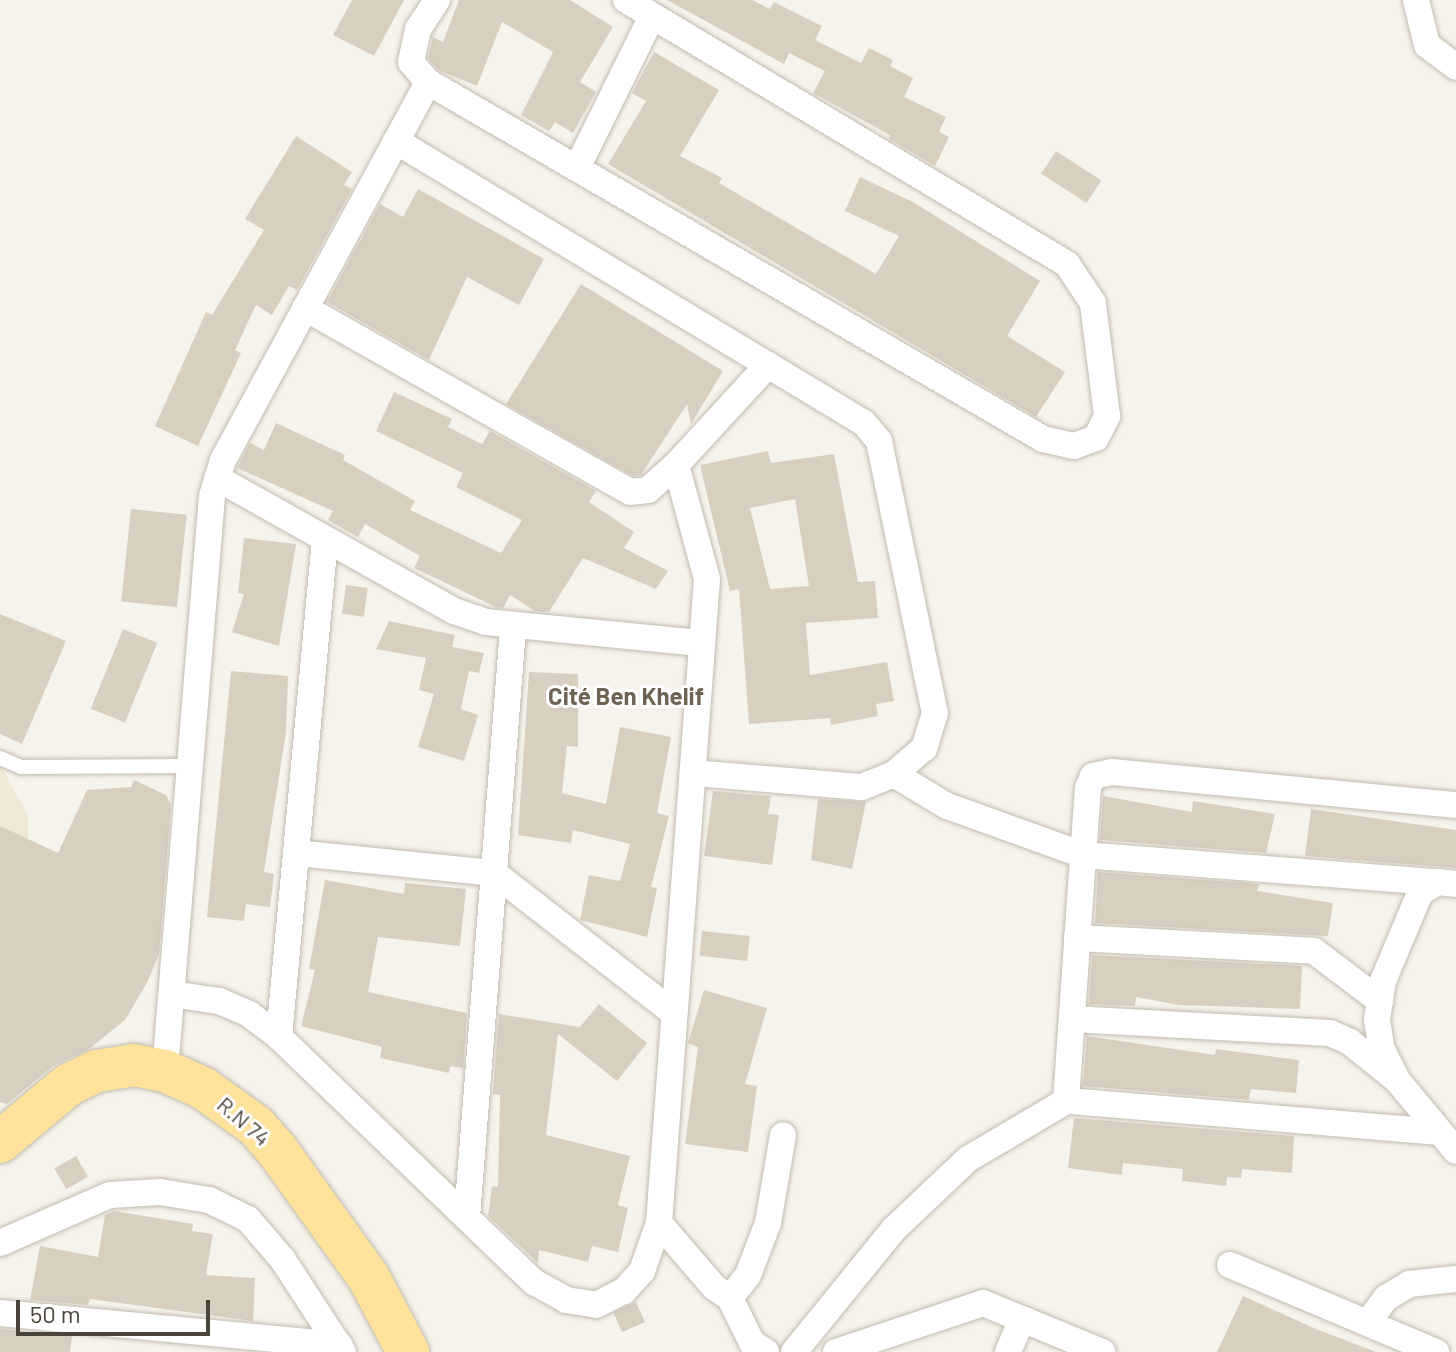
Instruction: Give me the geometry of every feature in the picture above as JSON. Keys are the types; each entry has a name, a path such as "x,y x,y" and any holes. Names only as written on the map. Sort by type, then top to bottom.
{"main road":[{"name":"R.N 74","path":"0,1142 68,1085 97,1071 134,1065 165,1071 222,1099 267,1138 369,1278 408,1352"}],"street":[{"path":"437,0 418,29 411,62 428,82 1043,439 1074,446 1096,438 1107,416 1093,303 1067,264 626,0"},
{"path":"1416,0 1427,45 1456,67"},
{"path":"577,168 652,16"},
{"path":"165,1071 217,478 428,82"},
{"path":"396,141 864,423 879,441 935,713 924,748 894,774 861,787 839,789 693,773"},
{"path":"305,308 630,492 648,490 676,465 768,365"},
{"path":"172,994 219,1001 249,1014 279,1037 534,1282 566,1300 596,1305 624,1291 642,1271 659,1223 707,579 676,465"},
{"path":"217,478 454,611 513,628 702,643"},
{"path":"279,1037 325,539"},
{"path":"467,1217 513,628"},
{"path":"1066,1101 1088,788 1093,776 1112,772 1456,805"},
{"path":"894,774 961,812 1083,855 1446,883"},
{"path":"296,853 494,873 674,1013"},
{"path":"1397,1080 1382,1050 1380,1001 1383,981 1420,893 1446,883"},
{"path":"1077,938 1314,951 1380,1001"},
{"path":"1072,1019 1330,1033 1350,1042 1397,1080 1448,1142"},
{"path":"794,1352 894,1229 968,1159 1066,1101 1448,1142"},
{"path":"730,1298 748,1275 768,1223 783,1135"},
{"path":"0,1243 110,1195 160,1192 209,1200 248,1219 283,1260 341,1348"},
{"path":"659,1223 714,1287 730,1298 752,1343 766,1352"},
{"path":"1230,1265 1436,1352"},
{"path":"1368,1322 1386,1298 1409,1284 1456,1279"},
{"path":"836,1352 983,1303 1102,1352"},
{"path":"0,1313 341,1348"},
{"path":"1008,1352 1022,1319"}],"lane":[{"path":"0,758 21,767 190,766"}],"shaded area":[{"path":"0,765 28,815 28,839 0,899"}],"building":[{"path":"352,0 404,0 374,56 333,35"},
{"path":"459,0 570,0 613,27 580,82 596,92 573,133 555,122 549,131 521,115 553,52 502,22 477,86 438,70 428,58 433,37 443,42"},
{"path":"667,0 752,0 770,9 774,2 822,26 815,40 861,63 869,48 893,60 890,66 913,78 904,97 946,117 939,132 949,137 935,166 889,139 890,135 813,93 825,71 789,53 784,64"},
{"path":"654,52 719,90 680,156 722,178 719,183 876,274 899,236 845,211 860,177 913,202 1040,281 1007,336 1065,372 1036,417 608,164 646,101 632,93"},
{"path":"296,136 352,172 344,185 352,189 297,290 289,286 272,315 256,305 235,350 241,353 198,446 155,426 206,312 212,315 264,230 245,219"},
{"path":"1056,151 1101,180 1087,203 1041,174"},
{"path":"418,189 544,259 519,305 467,277 429,360 327,302 380,204 403,217"},
{"path":"581,284 723,371 691,424 687,404 641,475 633,476 506,404"},
{"path":"394,392 452,419 448,427 482,444 490,431 596,491 589,502 634,532 624,548 668,571 656,589 583,558 549,612 535,611 510,595 503,608 496,607 414,568 420,556 365,524 358,537 328,520 333,511 237,468 250,443 264,450 276,423 345,455 343,460 415,501 410,510 501,553 522,520 456,487 463,473 376,431"},
{"path":"768,451 771,463 834,454 858,582 875,581 878,618 806,623 810,675 887,662 894,701 876,704 878,716 831,725 830,718 749,724 739,589 730,591 700,465","holes":["795,499 809,586 770,589 750,508"]},
{"path":"131,509 187,515 177,607 121,601"},
{"path":"244,538 296,544 279,646 232,632 244,594 238,593"},
{"path":"346,585 368,588 364,617 342,614"},
{"path":"0,614 66,641 22,744 0,734"},
{"path":"389,621 455,635 452,647 484,653 479,673 469,671 461,709 478,715 464,761 418,747 434,694 419,690 426,658 376,649"},
{"path":"123,629 157,643 125,723 91,709"},
{"path":"231,671 288,676 286,732 264,872 274,874 270,907 246,904 244,921 207,917"},
{"path":"529,672 578,674 578,747 567,746 562,793 606,804 620,727 671,737 657,813 669,816 651,887 657,888 647,937 580,920 589,875 620,881 630,844 573,830 571,843 518,835"},
{"path":"134,780 166,795 171,805 159,954 148,981 125,1020 89,1049 53,1066 7,1104 0,1102 0,826 58,853 87,790 131,787"},
{"path":"713,791 771,796 768,814 779,815 772,865 704,856"},
{"path":"1103,796 1192,812 1193,801 1275,814 1266,853 1100,840"},
{"path":"818,799 866,802 852,869 811,860"},
{"path":"1311,809 1456,830 1456,868 1305,856"},
{"path":"1098,872 1259,884 1257,891 1333,903 1328,936 1095,923"},
{"path":"325,880 404,894 405,883 466,889 460,946 378,937 368,992 467,1013 463,1068 450,1066 449,1073 380,1058 382,1047 301,1026 315,970 309,969"},
{"path":"702,931 750,936 747,961 699,956"},
{"path":"1092,955 1302,966 1300,1009 1179,1005 1136,997 1135,1006 1089,1004"},
{"path":"704,990 767,1008 745,1084 757,1086 748,1152 685,1144 698,1047 688,1043"},
{"path":"599,1004 647,1043 617,1081 558,1034 546,1135 630,1156 618,1205 628,1208 618,1252 592,1246 588,1262 539,1250 538,1263 488,1216 492,1186 498,1187 500,1095 493,1094 499,1014 580,1027"},
{"path":"1087,1036 1215,1055 1216,1049 1299,1060 1296,1093 1251,1089 1249,1100 1083,1086"},
{"path":"1074,1118 1294,1136 1292,1173 1242,1169 1241,1178 1227,1177 1226,1186 1182,1181 1183,1169 1123,1163 1122,1175 1068,1168"},
{"path":"76,1156 88,1177 66,1189 54,1168"},
{"path":"114,1211 193,1224 192,1231 213,1234 206,1275 255,1278 253,1321 90,1299 88,1305 30,1300 40,1246 98,1257 105,1215"},
{"path":"1243,1296 1316,1329 1376,1352 1217,1352"},
{"path":"636,1302 645,1322 622,1332 613,1312"},
{"path":"0,1329 72,1336 70,1352 0,1352"}],"district":[{"name":"Cité Ben Khelif","path":"626,696"}]}
